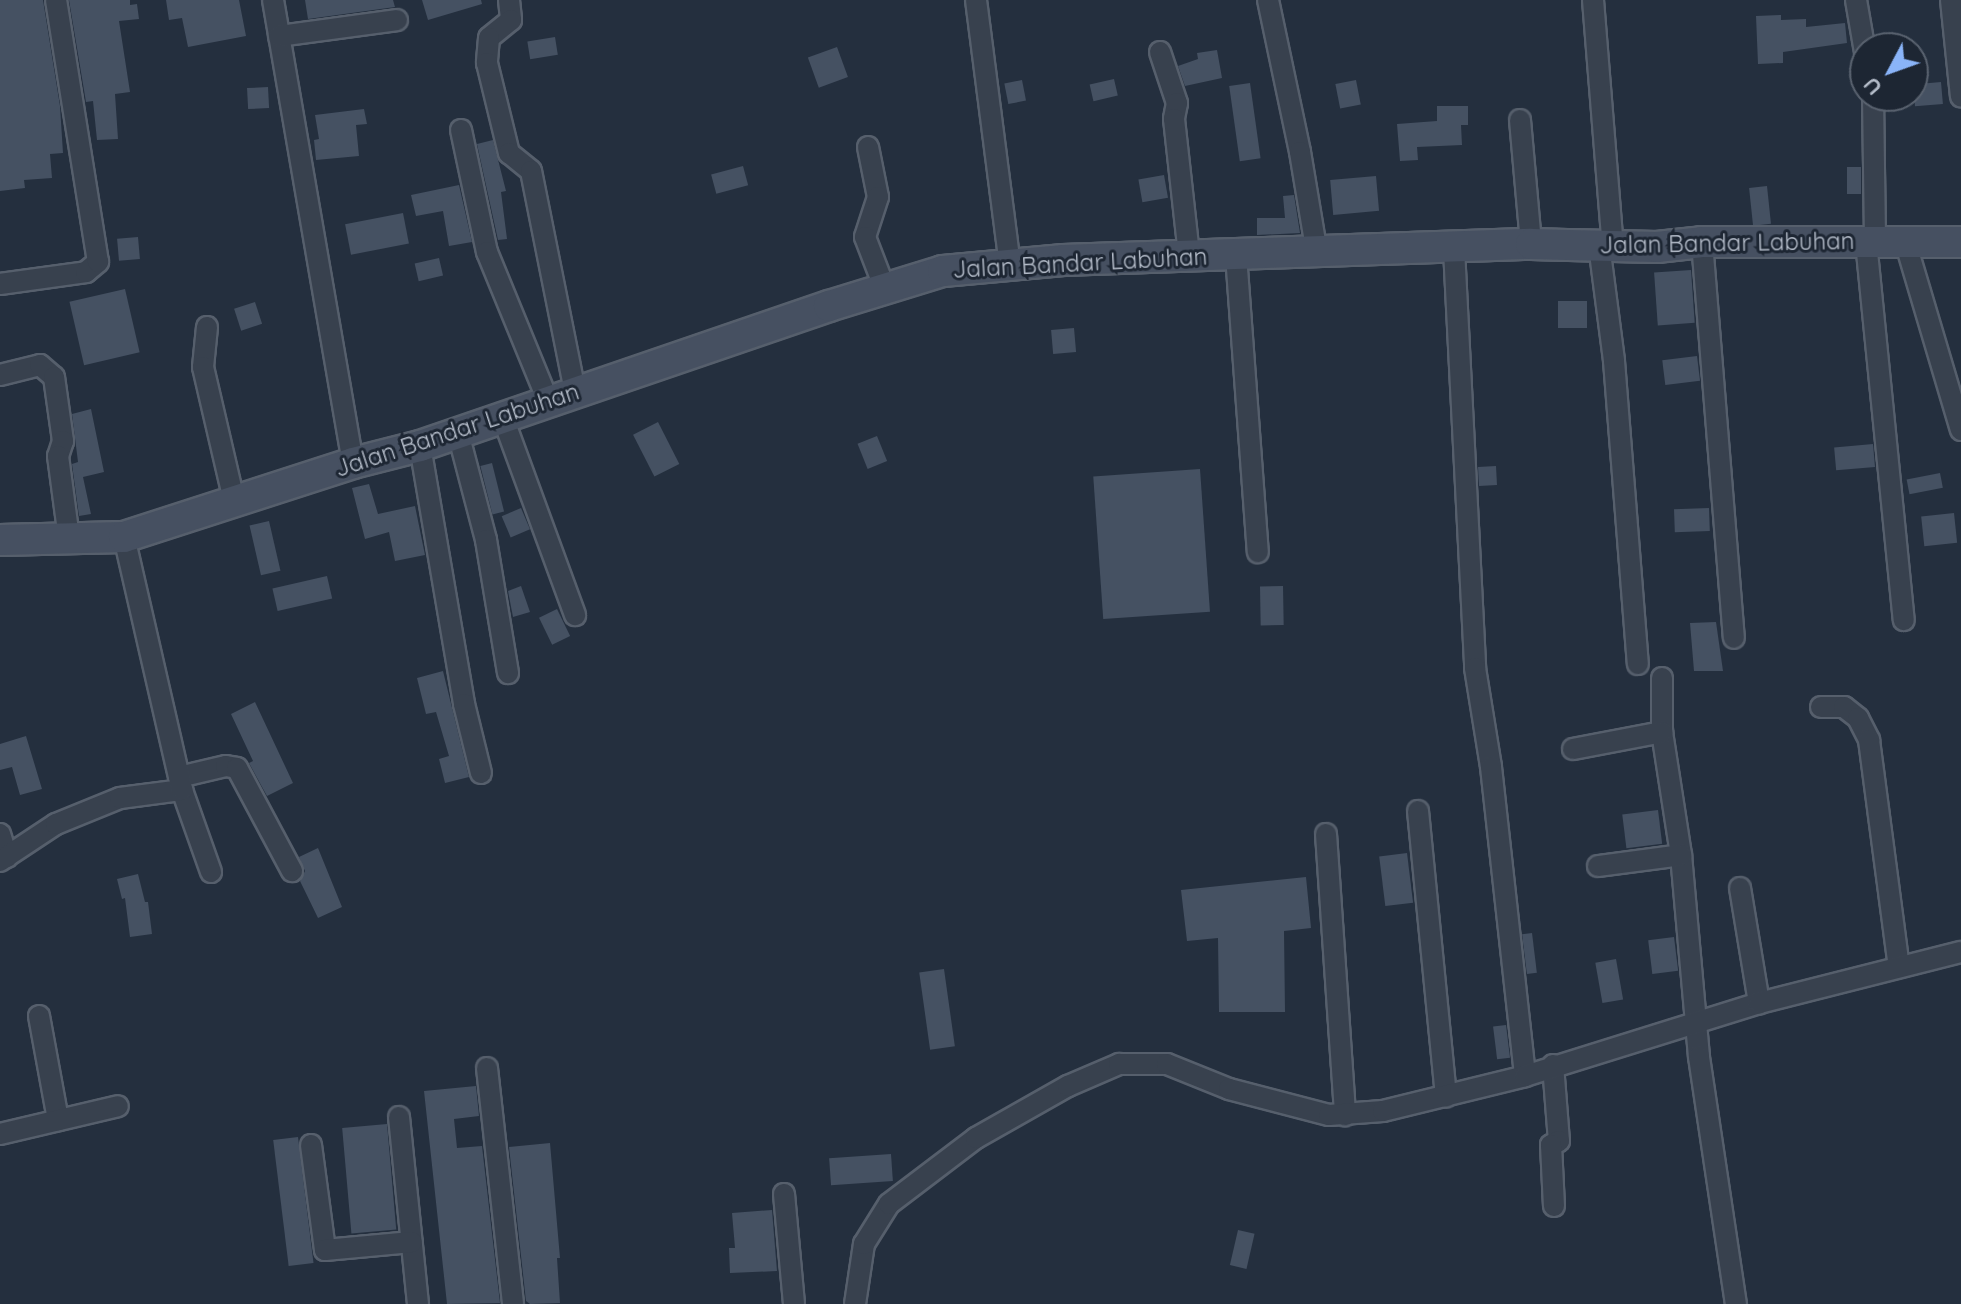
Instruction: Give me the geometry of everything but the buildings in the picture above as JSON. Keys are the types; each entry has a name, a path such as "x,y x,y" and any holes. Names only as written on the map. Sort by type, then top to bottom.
{"main road":[{"name":"Jalan Bandar Labuhan","path":"0,540 124,537 353,463 420,446 943,271 1189,255 1317,254 1531,244 1657,247 1702,242 1961,242"}],"street":[{"path":"0,284 86,272 98,262 56,0"},
{"path":"273,0 353,463"},
{"path":"509,0 511,20 489,38 487,63 509,153 531,171 562,397"},
{"path":"996,0 977,8 1010,265"},
{"path":"1268,0 1300,152 1317,254"},
{"path":"1593,0 1606,246 1638,664"},
{"path":"1856,0 1862,32"},
{"path":"1951,0 1961,96"},
{"path":"279,36 397,20"},
{"path":"1160,52 1177,103 1174,119 1189,255"},
{"path":"1873,112 1871,242 1904,620"},
{"path":"1520,120 1531,244"},
{"path":"461,130 487,252 562,397"},
{"path":"868,147 878,197 865,237 885,289"},
{"path":"1905,241 1961,430"},
{"path":"1702,242 1734,638"},
{"path":"1454,249 1475,668 1491,767 1525,1076"},
{"path":"1236,255 1258,552"},
{"path":"207,327 203,367 234,500"},
{"path":"0,375 40,365 54,377 63,441 58,456 69,538"},
{"path":"503,418 575,615"},
{"path":"458,433 486,540 508,673"},
{"path":"420,446 464,704 481,773"},
{"path":"124,537 180,784 211,872"},
{"path":"1662,678 1662,732 1681,855 1699,1057 1736,1304"},
{"path":"1821,707 1844,707 1858,718 1869,740 1899,967"},
{"path":"1573,749 1662,732"},
{"path":"0,834 4,859 56,824 120,798 180,784 226,766 237,768 292,871"},
{"path":"1418,811 1446,1097"},
{"path":"1326,834 1345,1115"},
{"path":"1598,866 1681,855"},
{"path":"1740,888 1759,1003"},
{"path":"855,1304 864,1244 889,1204 976,1138 1068,1086 1119,1064 1167,1064 1229,1089 1329,1115 1383,1111 1525,1076 1553,1065 1697,1025 1759,1003 1961,952"},
{"path":"39,1016 58,1120"},
{"path":"1553,1065 1559,1141 1551,1145 1554,1206"},
{"path":"487,1068 513,1304"},
{"path":"0,1134 118,1106"},
{"path":"399,1117 418,1304"},
{"path":"311,1145 325,1250 412,1242"},
{"path":"784,1194 794,1304"}]}
